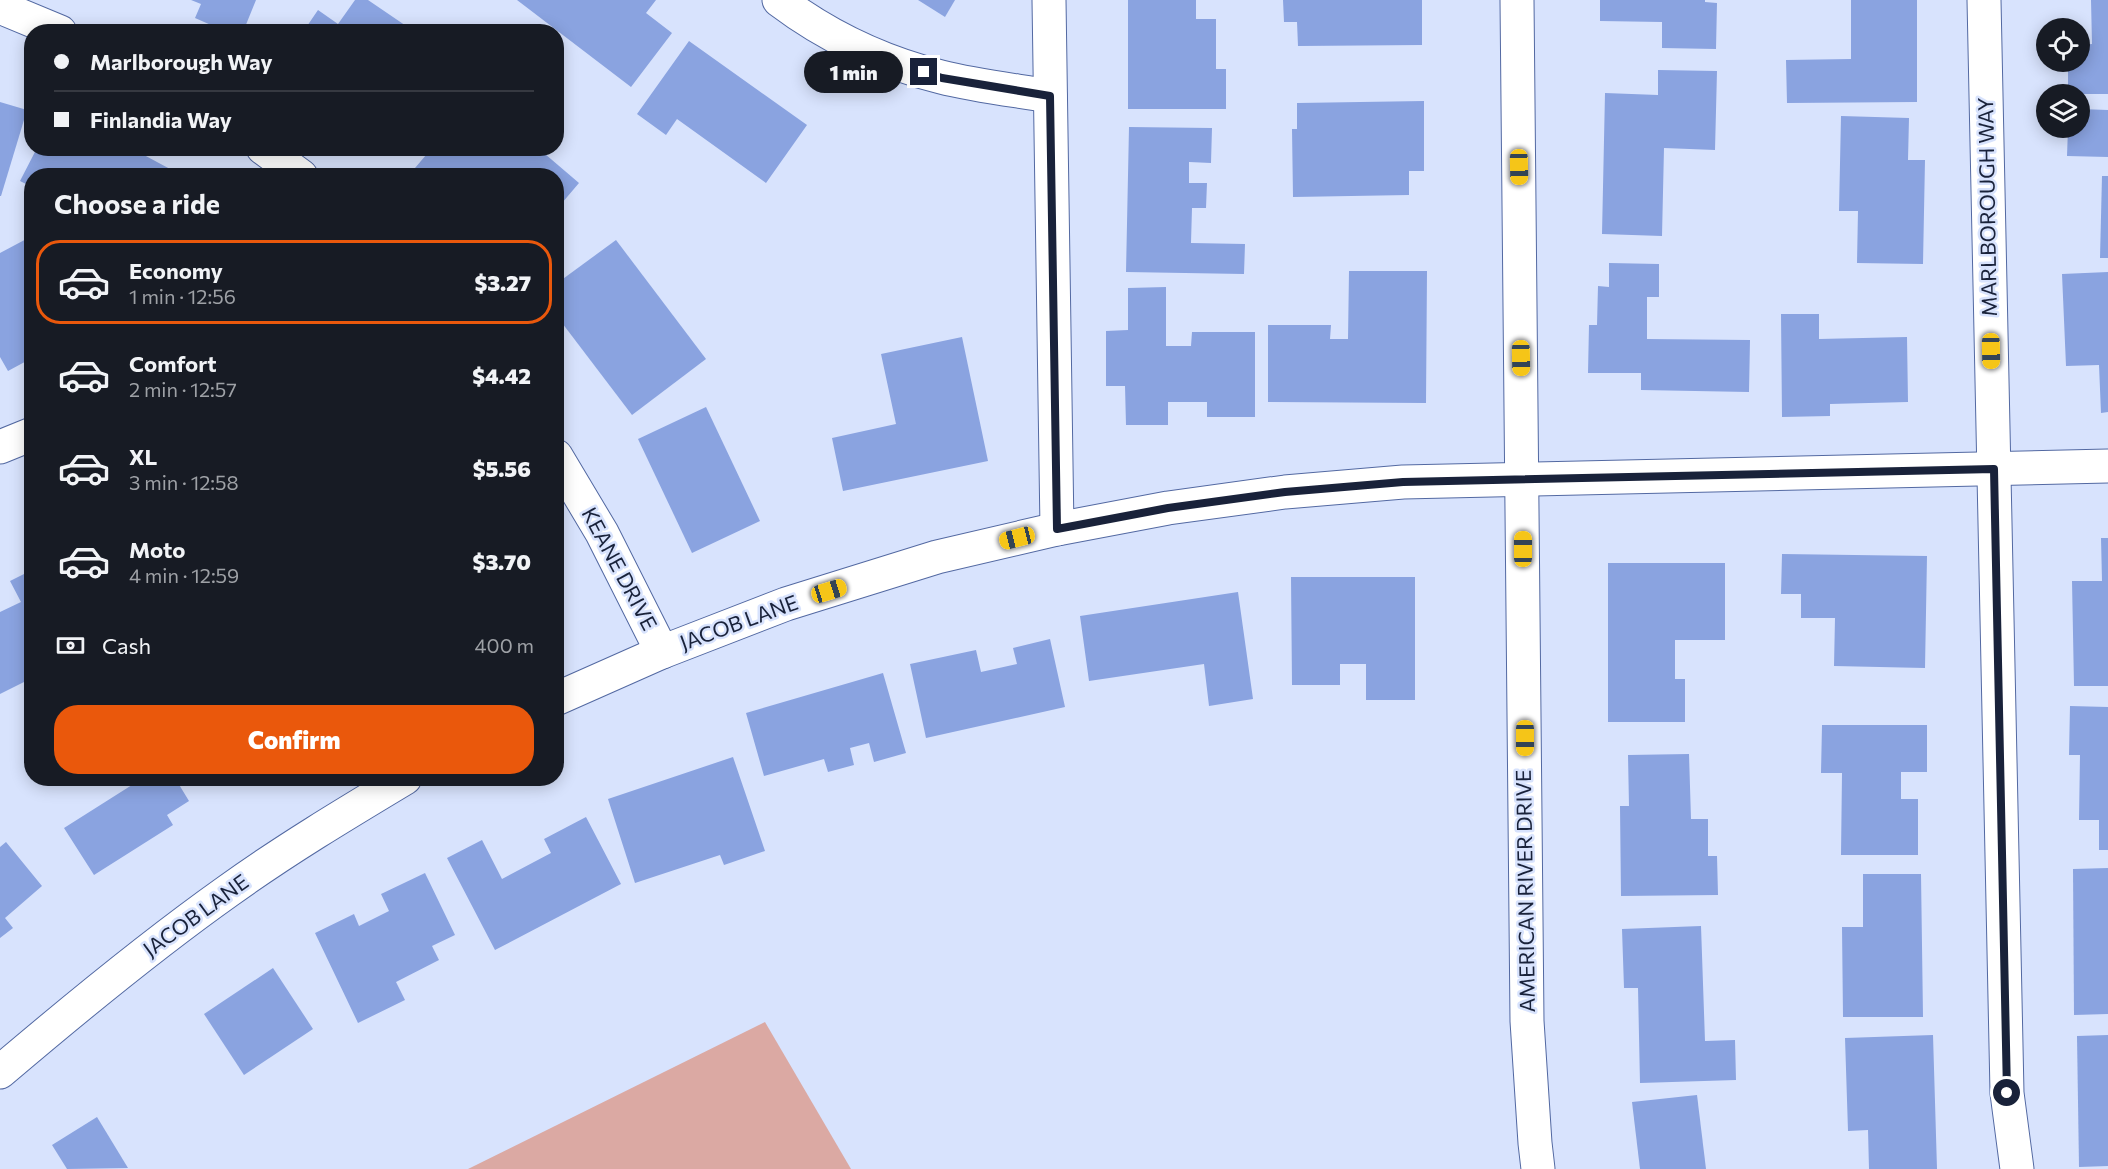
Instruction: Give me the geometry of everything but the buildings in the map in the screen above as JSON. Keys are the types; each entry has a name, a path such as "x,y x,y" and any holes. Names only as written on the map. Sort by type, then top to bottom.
{"street":[{"path":"779,0 808,22 886,61 942,78 1050,96"},
{"path":"1049,0 1057,529"},
{"name":"AMERICAN RIVER DRIVE","path":"1517,0 1527,1021 1538,1169"},
{"name":"MARLBOROUGH WAY","path":"1984,0 2007,1093 2017,1169"},
{"path":"0,7 41,24"},
{"path":"273,156 288,168"},
{"path":"0,447 24,437"},
{"name":"JACOB LANE","path":"564,695 713,631 797,601 937,557 1057,529 1168,508 1285,492 1403,482 2108,466"},
{"name":"KEANE DRIVE","path":"564,469 602,533 662,652"},
{"name":"JACOB LANE","path":"0,1072 102,986 228,891 326,825 392,786"}],"shaded area":[{"path":"765,1022 851,1169 468,1169"}],"route":[{"path":"924,72 942,78 1050,96 1057,529 1168,508 1285,492 1403,482 1994,469 2007,1093"}]}
